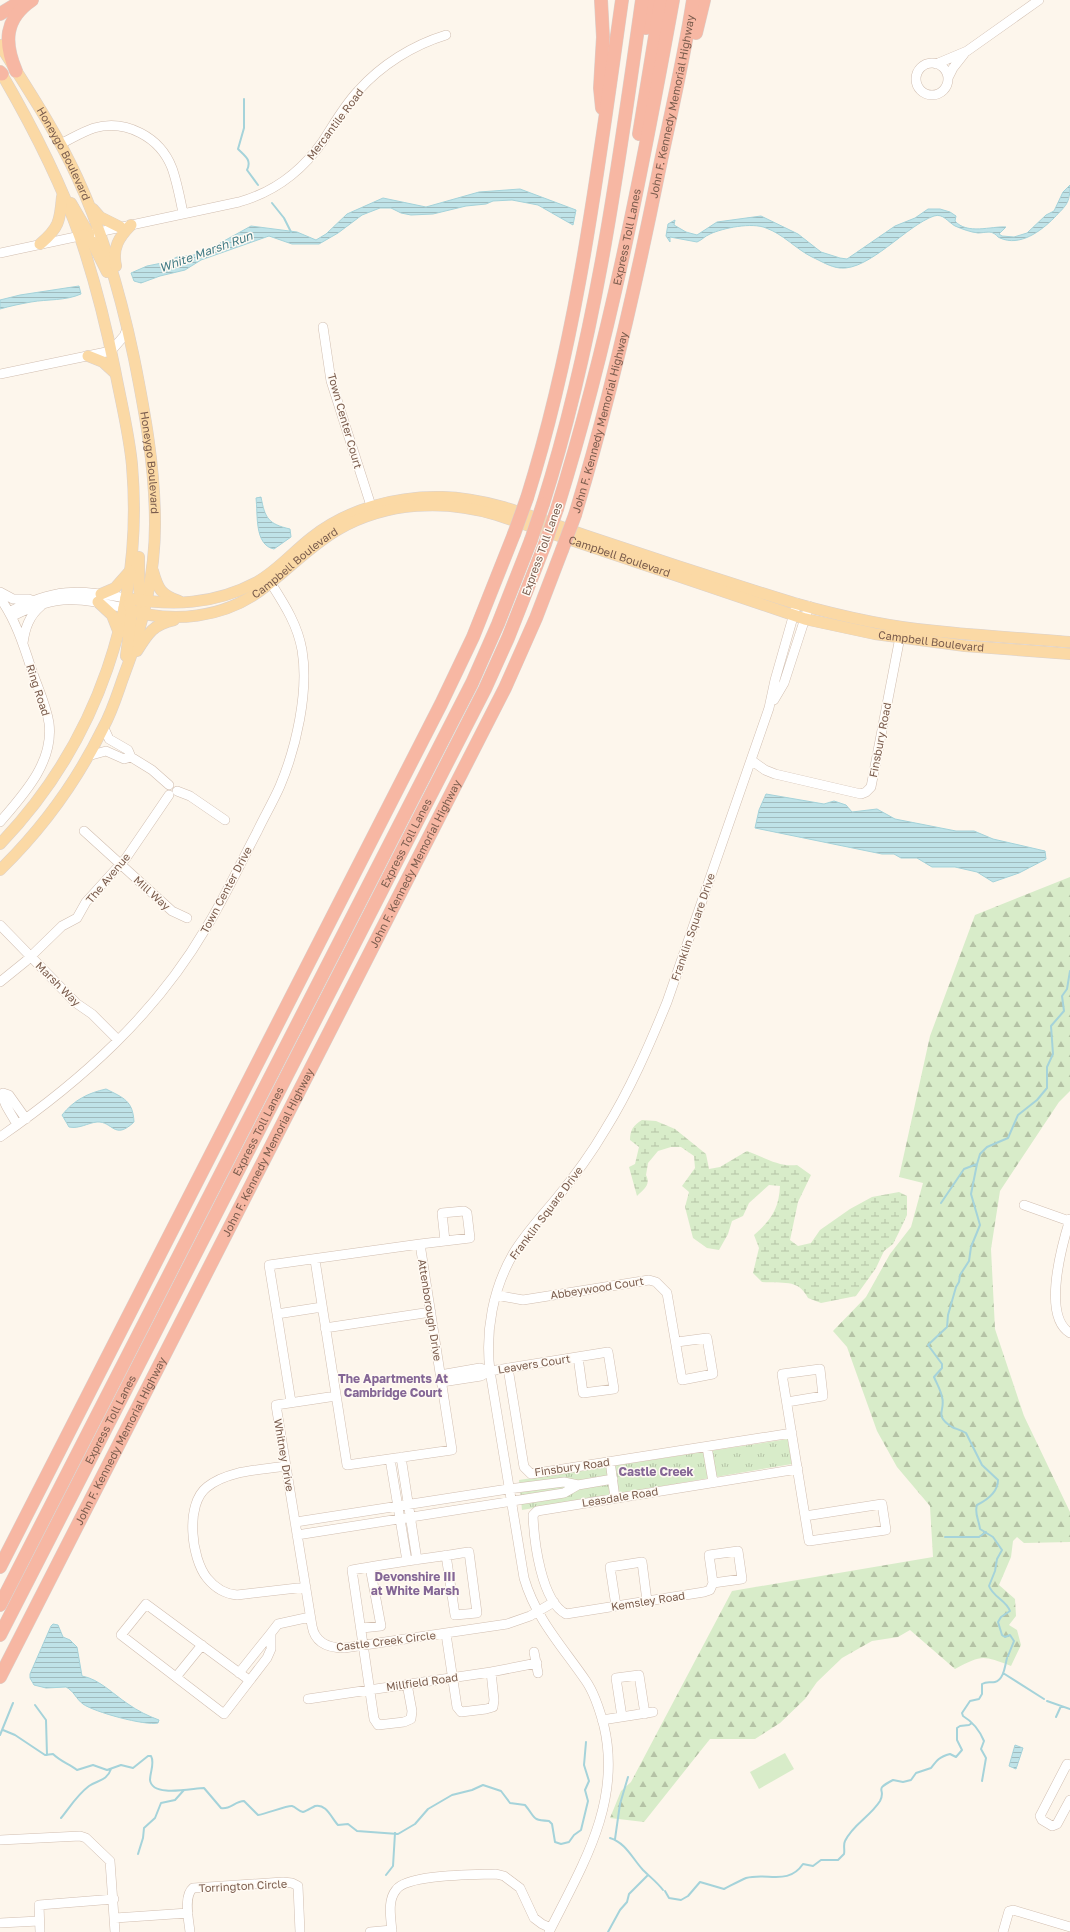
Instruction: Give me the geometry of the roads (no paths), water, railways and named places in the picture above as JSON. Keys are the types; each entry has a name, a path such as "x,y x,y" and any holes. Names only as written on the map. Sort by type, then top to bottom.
{"highway":[{"path":"0,14 24,0"},
{"path":"16,71 10,56 9,31 16,13 32,0"},
{"path":"600,0 603,37 600,94 605,118"},
{"path":"0,1567 441,704 473,637 514,534 545,437 574,319 622,0"},
{"name":"Express Toll Lanes","path":"0,1605 468,690 498,624 544,504 568,423 581,368 595,301 607,231 642,0"},
{"path":"607,231 652,0"},
{"path":"623,254 625,217 661,0"},
{"name":"Express Toll Lanes","path":"0,1635 478,703 508,638 545,544 557,509 591,390 623,254 674,0"},
{"name":"John F. Kennedy Memorial Highway","path":"0,1677 505,688 536,618 575,515 613,375 665,142 693,0"},
{"path":"665,142 676,120 704,0"}],"main road":[{"name":"Honeygo Boulevard","path":"0,45 60,144 89,205 88,234 97,290 127,429 132,466 134,531 127,606 103,684 82,731 46,789 24,818 0,844"},
{"name":"Honeygo Boulevard","path":"1,72 39,145 62,194"},
{"path":"62,194 75,207 120,298"},
{"path":"40,244 55,230 59,223 62,194"},
{"path":"89,205 100,217 120,227"},
{"path":"124,316 115,261 115,251 121,235 131,225"},
{"name":"Honeygo Boulevard","path":"0,870 37,831 69,788 104,728 128,667 144,613 143,601 152,566 156,525 154,475 148,430 128,329 120,298 88,234"},
{"path":"88,356 97,358 116,373"},
{"path":"132,466 139,471 140,495 138,570 143,601"},
{"name":"Campbell Boulevard","path":"127,606 144,613 166,617 185,617 214,612 244,601 268,579 308,550 338,530 372,511 403,499 419,497 451,497 486,502 803,605 874,622 933,631 1070,642"},
{"name":"Campbell Boulevard","path":"372,511 429,505 456,506 476,509 800,618 900,637 965,646 1070,654"},
{"path":"152,566 156,582 163,594 183,603"},
{"path":"119,633 112,615 99,598 119,584 130,570"},
{"name":"Campbell Boulevard","path":"127,606 143,601 164,604 209,599 268,579"},
{"path":"123,678 127,606"},
{"path":"128,667 152,629 164,622 185,617"}],"street":[{"path":"967,51 953,68 948,78 946,88 937,94 927,94 919,88 917,78 921,68 930,64 936,64 967,51 1039,0"},
{"name":"Mercantile Road","path":"0,252 250,199 281,184 292,176 311,156 351,99 373,76 402,55 434,38 446,35"},
{"path":"936,64 944,69 948,78"},
{"path":"60,144 88,131 106,126 126,127 140,132 156,144 167,158 172,169 183,213"},
{"name":"Town Center Court","path":"323,327 331,381 372,511"},
{"path":"0,374 111,351 128,329"},
{"name":"Town Center Drive","path":"0,1137 79,1078 118,1040 174,976 206,928 267,813 290,760 302,705 304,668 302,651 294,623 268,579"},
{"path":"0,592 18,600 34,599 69,592 99,598 127,606"},
{"name":"Ring Road","path":"0,598 10,614 23,645 49,725 49,740 46,756 38,772 0,822"},
{"path":"10,614 45,602 99,598"},
{"path":"10,614 34,599"},
{"path":"23,645 24,632 31,616 45,602"},
{"name":"Franklin Square Drive","path":"550,1930 593,1842 604,1809 609,1768 607,1741 602,1720 587,1682 544,1624 537,1612 527,1588 521,1567 490,1371 489,1329 496,1295 508,1264 515,1251 584,1162 605,1131 636,1074 667,1002 769,708 784,683 803,605"},
{"name":"Finsbury Road","path":"751,760 765,770 775,774 861,794 866,792 871,787 900,637"},
{"path":"104,728 109,739 128,750 131,757 152,770 172,790 190,796 225,820"},
{"path":"88,756 106,751 124,759 131,757"},
{"name":"The Avenue","path":"0,982 31,957 62,926 77,918 86,902 121,865 172,790"},
{"name":"Mill Way","path":"84,831 172,911 187,918"},
{"name":"Marsh Way","path":"0,926 76,1003 92,1014 118,1040"},
{"path":"1,1091 9,1095 26,1119"},
{"path":"1,1091 2,1099 13,1115 17,1125"},
{"path":"1024,1205 1070,1220 1057,1274 1056,1297 1058,1319 1070,1333"},
{"name":"Attenborough Drive","path":"276,1314 269,1265 315,1260 445,1240"},
{"name":"Attenborough Drive","path":"315,1260 347,1465 452,1450 420,1244"},
{"name":"Abbeywood Court","path":"496,1295 523,1300 649,1280 656,1282 667,1293 677,1342 682,1380 713,1374 707,1338 677,1342"},
{"path":"291,1402 276,1314 322,1308"},
{"path":"325,1328 431,1312"},
{"name":"Leavers Court","path":"490,1371 608,1352 614,1389 584,1393 578,1357"},
{"name":"Finsbury Road","path":"508,1368 524,1467 531,1474 792,1434"},
{"path":"788,1402 823,1396 820,1369 782,1374 788,1402 809,1541 886,1530 882,1504 806,1516"},
{"path":"441,1378 481,1376 490,1371"},
{"name":"Whitney Drive","path":"296,1522 276,1405 336,1396"},
{"path":"707,1446 713,1482"},
{"path":"400,1457 409,1504 417,1560"},
{"path":"390,1459 407,1561"},
{"path":"610,1462 615,1498"},
{"path":"286,1466 232,1475 206,1487 198,1498 194,1508 192,1528 199,1564 206,1577 216,1587 227,1594 237,1596 306,1587"},
{"name":"Leasdale Road","path":"554,1602 543,1576 533,1515 537,1511 798,1469"},
{"path":"297,1535 564,1493 578,1485 613,1479"},
{"path":"296,1522 508,1489 564,1482 578,1485"},
{"name":"Castle Creek Circle","path":"296,1522 313,1634 324,1644 332,1648 363,1646 507,1624 537,1612 554,1602"},
{"name":"Kemsley Road","path":"554,1602 559,1610 566,1614 704,1592 710,1590 713,1583 708,1555 738,1551 742,1579 713,1583"},
{"path":"407,1684 412,1712 411,1719 404,1722 381,1726 375,1722 363,1646 362,1628 352,1570 446,1555 469,1552 477,1613 455,1615 446,1555"},
{"path":"616,1606 610,1567 642,1562 648,1601"},
{"path":"362,1628 381,1626 370,1567"},
{"path":"249,1680 146,1604 120,1635 224,1714 267,1658 271,1649 271,1633"},
{"path":"239,1673 278,1624 310,1617"},
{"path":"446,1634 454,1677 457,1707 461,1712 463,1713 490,1709 494,1705 491,1672"},
{"path":"176,1677 202,1645"},
{"path":"534,1652 538,1672"},
{"name":"Millfield Road","path":"308,1699 491,1672 537,1663"},
{"path":"602,1720 649,1713 639,1675 616,1678 622,1717"},
{"path":"1070,1765 1067,1764 1040,1816 1042,1820 1052,1826 1057,1824 1070,1800"},
{"path":"0,1840 80,1836 86,1838 110,1861 114,1899 115,1932"},
{"path":"370,1932 392,1931 391,1900 395,1890 411,1880 496,1874 504,1876 520,1888 534,1918 550,1930"},
{"name":"Torrington Circle","path":"188,1913 188,1894 193,1888 292,1883 298,1886 300,1932"},
{"path":"40,1932 39,1905 114,1899"},
{"path":"1003,1932 1009,1911 1013,1910 1070,1927"},
{"path":"115,1918 188,1913 190,1932"},
{"path":"0,1923 39,1921"}],"water":[{"path":"1070,185 1068,200 1062,210 1043,228 1022,239 1008,240 999,238 992,232 978,233 969,231 955,226 943,217 937,215 912,228 875,255 851,267 840,268 826,264 806,254 778,234 760,226 738,226 722,230 708,235 697,242 670,237 670,242 666,236 668,224 675,220 674,225 686,232 697,235 717,222 761,216 798,234 821,252 847,259 895,226 915,218 928,209 940,209 950,212 956,216 955,221 966,228 979,229 1006,227 999,234 1002,236 1014,237 1027,233 1046,215 1054,211 1063,192"},
{"name":"White Marsh Run","path":"520,189 576,210 573,225 538,205 512,200 493,201 486,204 466,206 433,214 411,215 401,213 391,208 380,208 362,215 338,233 319,244 292,244 269,236 201,260 185,270 160,276 141,283 134,281 131,273 147,266 167,262 177,257 194,255 213,247 251,226 297,232 316,240 326,234 347,214 383,198 426,207 479,192"},
{"path":"79,286 81,294 75,296 63,299 31,302 0,309 0,300 20,295"},
{"path":"261,497 264,510 269,519 277,525 290,529 291,537 274,549 263,542 258,528 256,498"},
{"path":"766,794 824,804 834,801 846,805 852,812 877,809 895,819 956,831 974,831 993,839 1045,851 1046,859 1019,873 993,882 977,872 955,867 932,867 917,858 901,858 894,854 882,854 755,828 759,810"},
{"path":"106,1089 126,1101 132,1109 134,1122 122,1130 114,1129 102,1122 69,1127 62,1115 71,1105 82,1098"},
{"path":"53,1624 58,1625 63,1637 70,1640 77,1647 82,1676 94,1680 136,1709 159,1720 158,1723 120,1718 98,1711 83,1704 66,1687 46,1688 34,1685 30,1678 30,1674"},
{"path":"1015,1745 1023,1748 1016,1769 1009,1766"}],"waterway":[{"path":"244,99 244,128 238,149 247,158 249,163 247,170 258,185"},
{"path":"272,203 284,218 291,232"},
{"path":"1008,1656 1014,1641 1010,1635 1005,1637 1002,1635 998,1622 1001,1617 1010,1611 1006,1604 993,1593 989,1586 995,1571 997,1559 1002,1550 993,1537 980,1529 976,1514 977,1505 994,1492 998,1484 998,1480 982,1465 966,1433 952,1427 943,1419 941,1413 943,1406 942,1397 934,1377 942,1368 942,1364 928,1345 947,1327 948,1315 956,1287 959,1282 960,1275 969,1261 971,1247 980,1225 971,1194 980,1154 987,1147 1008,1138 1018,1115 1037,1100 1047,1088 1047,1067 1053,1054 1051,1026 1064,1011 1062,996 1067,989 1070,971"},
{"path":"941,1203 964,1169 977,1164"},
{"path":"945,1537 979,1537 986,1532"},
{"path":"982,1781 986,1758 981,1749 984,1741 975,1726 963,1716 962,1713 970,1701 979,1699 982,1694 982,1684 998,1681 1004,1672 1007,1658"},
{"path":"1003,1673 1044,1699"},
{"path":"1047,1701 1070,1709"},
{"path":"0,1735 13,1703"},
{"path":"35,1705 46,1720 47,1755"},
{"path":"1056,1717 1061,1706"},
{"path":"665,1891 669,1898 681,1900 688,1896 700,1882 724,1889 746,1878 762,1876 784,1877 797,1871 803,1864 813,1866 821,1860 838,1860 844,1854 844,1843 848,1835 880,1801 883,1786 893,1780 903,1782 911,1780 916,1773 931,1768 943,1756 950,1754 956,1757 962,1750 957,1740 957,1728 972,1723"},
{"path":"3,1730 15,1735 45,1755 53,1754 77,1770 93,1765 107,1770 121,1765 133,1768 148,1756 151,1756 152,1765 150,1780 152,1786 158,1789 174,1791 204,1788 221,1808 227,1808 238,1802 244,1801 258,1815 290,1806 303,1812 315,1806 319,1806 326,1809 338,1825 348,1824 357,1831 398,1834 415,1824 428,1809 452,1795 472,1790 483,1785 501,1791 510,1803 525,1805 534,1818 549,1821 552,1824 555,1842 561,1844 569,1842 574,1835 581,1830 588,1801 585,1790 589,1781 584,1765 586,1742"},
{"path":"61,1818 81,1793 89,1786 105,1778 111,1769"},
{"path":"615,1839 620,1804 628,1777"},
{"path":"138,1854 143,1838 144,1828 155,1818 161,1803 175,1800 184,1790"},
{"path":"386,1875 393,1866 395,1833"},
{"path":"610,1838 616,1840 625,1847 643,1870 663,1890"},
{"path":"608,1932 620,1910 627,1902 629,1894 648,1875"}],"district":[{"name":"The Apartments At Cambridge Court","path":"393,1386"},
{"name":"Castle Creek","path":"656,1472"},
{"name":"Devonshire III at White Marsh","path":"415,1584"}]}
